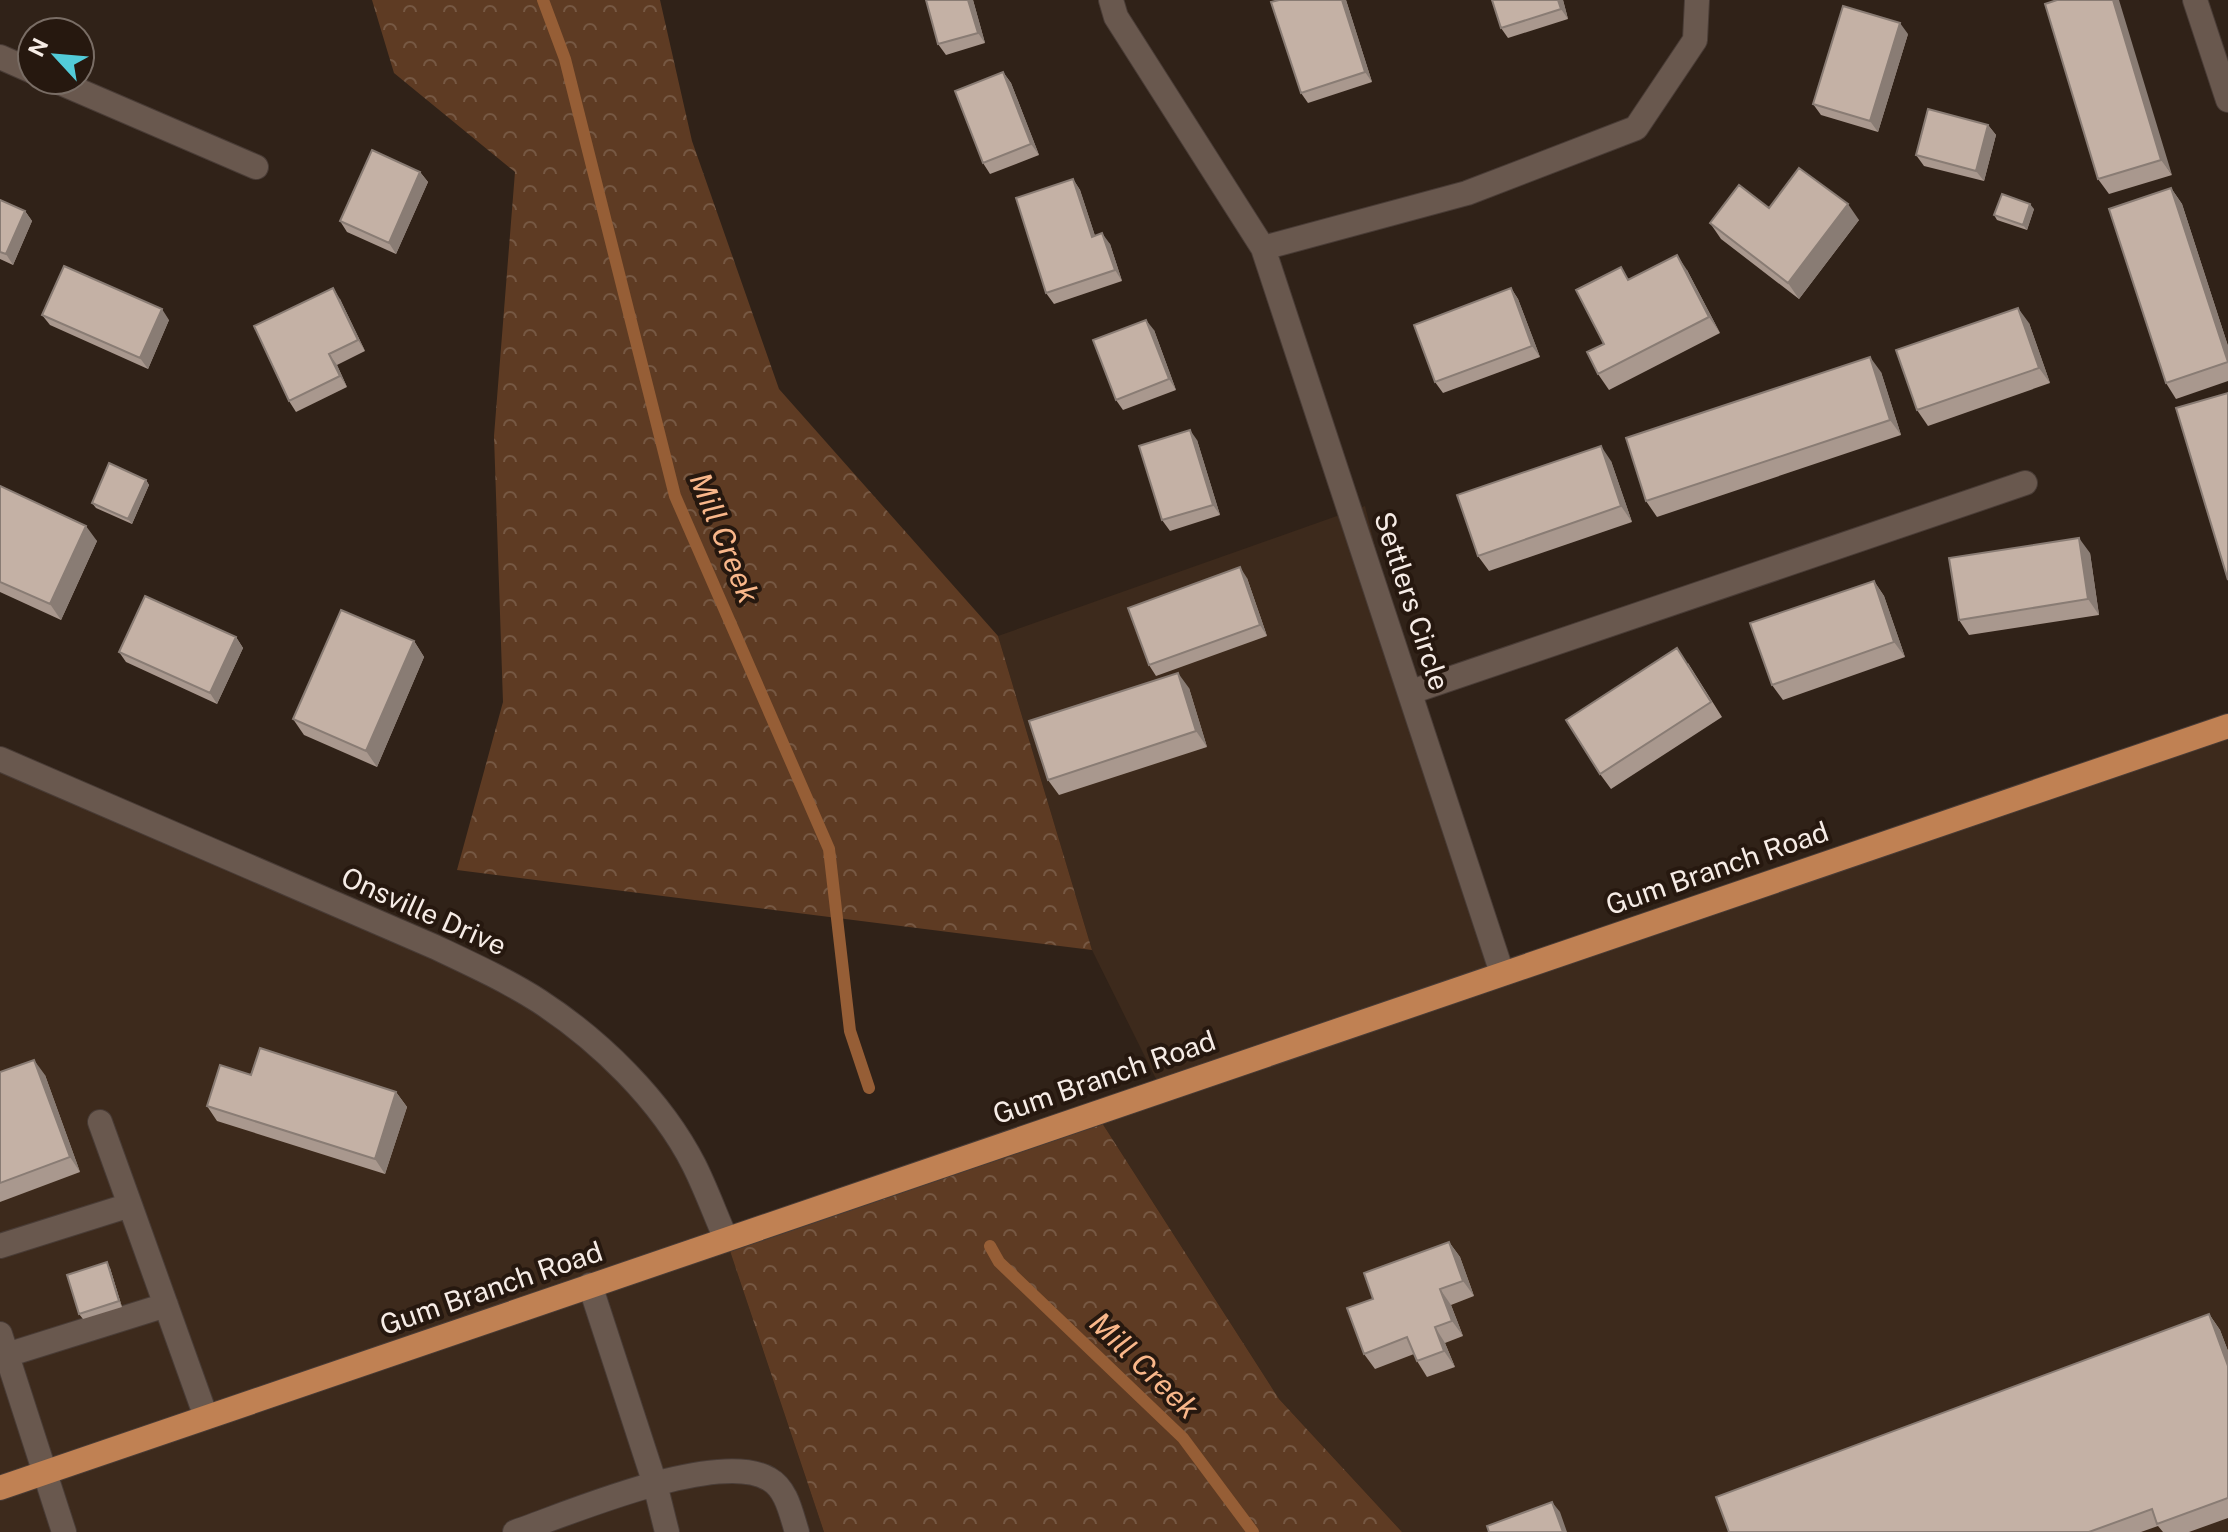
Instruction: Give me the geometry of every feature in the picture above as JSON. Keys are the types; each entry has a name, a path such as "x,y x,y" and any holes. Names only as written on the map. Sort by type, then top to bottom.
{"main road":[{"name":"Gum Branch Road","path":"0,1488 2228,726"}],"street":[{"name":"Settlers Circle","path":"1111,0 1116,17 1263,248 1502,973"},
{"path":"1263,248 1467,193 1636,128 1695,40 1697,0"},
{"path":"2195,0 2228,100"},
{"path":"91,96 256,167"},
{"path":"1411,692 2025,483"},
{"name":"Onsville Drive","path":"0,759 435,947 499,977 539,1001 602,1051 663,1117 694,1164 726,1239"},
{"path":"100,1122 206,1417"},
{"path":"0,1246 130,1205"},
{"path":"590,1285 655,1484 667,1532"},
{"path":"64,1532 2,1348 166,1305"},
{"path":"515,1532 655,1484 718,1471 753,1473 771,1480 786,1496 797,1532"}],"shaded area":[{"path":"1365,506 1411,692 1502,973 2228,726 2228,1532 1402,1532 1279,1399 1095,1112 1161,1089 1092,950 998,636"},
{"path":"0,759 499,977 634,1083 726,1239 824,1532 0,1532"}],"green space":[{"path":"372,0 660,0 692,141 779,389 998,636 1092,950 457,870 503,702 494,436 515,172 394,73"},
{"path":"1095,1112 1279,1399 1402,1532 824,1532 726,1239"}],"building":[{"path":"926,0 968,0 978,33 938,44"},
{"path":"1342,0 1365,72 1301,93 1271,2"},
{"path":"1492,0 1558,0 1561,9 1501,28"},
{"path":"2057,0 2113,0 2161,160 2098,179 2045,4"},
{"path":"1843,6 1900,23 1870,121 1813,104"},
{"path":"1003,72 1031,144 983,163 955,91"},
{"path":"1928,109 1988,125 1976,171 1916,155"},
{"path":"372,150 420,172 389,243 340,221"},
{"path":"1799,168 1848,204 1788,283 1710,223 1739,185 1769,208"},
{"path":"1073,179 1092,237 1102,233 1115,270 1046,293 1016,198"},
{"path":"2171,188 2228,362 2166,383 2109,209"},
{"path":"2002,194 2030,204 2023,225 1994,215"},
{"path":"0,200 25,211 6,254 0,252"},
{"path":"1677,255 1709,317 1598,374 1587,352 1604,344 1576,290 1621,267 1628,280"},
{"path":"64,266 162,309 140,358 42,315"},
{"path":"333,288 358,340 329,354 340,376 289,401 254,326"},
{"path":"1511,288 1532,346 1435,382 1414,325"},
{"path":"2018,308 2039,368 1917,410 1896,350"},
{"path":"1146,320 1169,379 1116,400 1093,340"},
{"path":"1870,357 1890,420 1646,501 1626,438"},
{"path":"2228,393 2228,580 2176,408"},
{"path":"1190,430 1213,505 1162,520 1139,446"},
{"path":"1601,446 1621,506 1478,556 1457,495"},
{"path":"109,463 146,480 128,519 92,503"},
{"path":"0,486 86,526 50,604 0,582"},
{"path":"2079,538 2088,599 1959,620 1949,558"},
{"path":"1240,567 1260,625 1149,665 1128,608"},
{"path":"1874,581 1894,642 1772,685 1750,623"},
{"path":"145,596 236,637 210,693 119,652"},
{"path":"341,610 414,641 366,751 293,719"},
{"path":"1677,648 1711,702 1600,774 1566,720"},
{"path":"1178,673 1196,731 1048,780 1029,721"},
{"path":"260,1048 396,1092 375,1159 207,1106 220,1065 251,1075"},
{"path":"34,1060 70,1157 0,1183 0,1072"},
{"path":"1449,1242 1463,1281 1440,1289 1452,1321 1435,1327 1444,1351 1417,1361 1407,1337 1364,1354 1347,1308 1373,1299 1364,1273"},
{"path":"107,1262 119,1301 79,1314 67,1275"},
{"path":"2209,1314 2228,1366 2228,1498 2157,1524 2152,1509 2089,1532 1729,1532 1716,1497"},
{"path":"1552,1502 1563,1532 1489,1532 1487,1526"}],"waterway":[{"name":"Mill Creek","path":"543,0 565,59 675,496 829,849 850,1031 869,1088"},
{"name":"Mill Creek","path":"990,1246 999,1262 1183,1438 1253,1532"}]}
